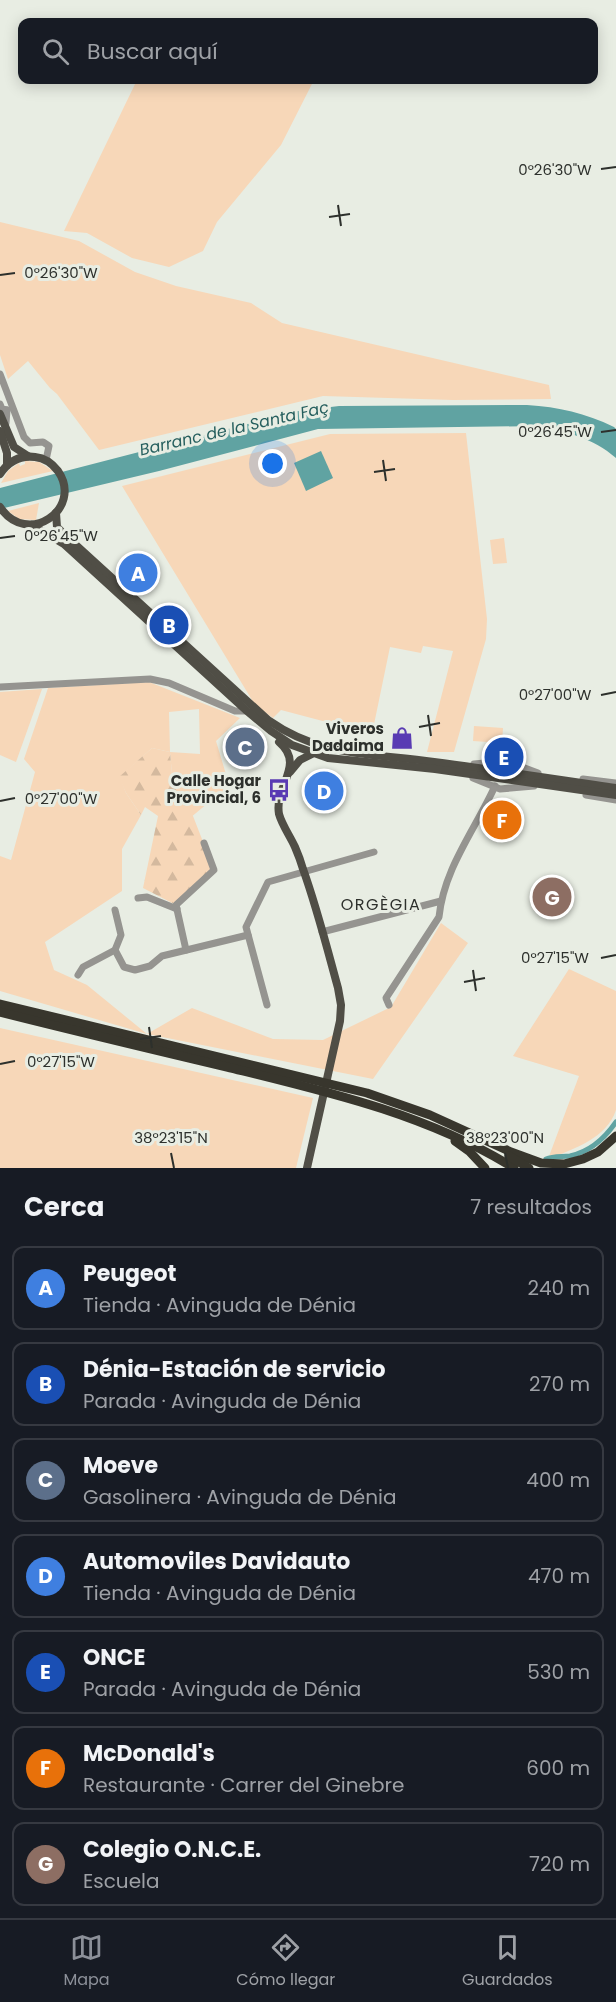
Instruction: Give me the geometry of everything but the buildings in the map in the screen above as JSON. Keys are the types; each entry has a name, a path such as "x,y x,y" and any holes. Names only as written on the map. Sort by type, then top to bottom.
{"highway":[{"path":"0,1004 318,1085"},
{"path":"0,1012 407,1107 530,1160 564,1164 583,1159 598,1152 616,1136"},
{"path":"335,1089 469,1143 514,1168"},
{"path":"429,1127 469,1150 485,1168"},
{"path":"484,1140 529,1168"}],"main road":[{"path":"6,411 2,430 7,465"},
{"path":"2,430 14,447 28,456 46,460 57,470 64,485 64,497 56,513 46,521 32,525"},
{"path":"0,474 7,465 28,456"},
{"path":"1,509 14,521 32,525 64,544 247,711 271,731 300,749 328,758 355,762 463,772 494,778 516,777 616,788"},
{"path":"56,513 57,527 67,537 268,720 288,734 313,745 350,752 445,763 494,778"},
{"path":"271,731 289,752 288,773"},
{"path":"307,1168 340,1021 341,1005 304,871 280,816 279,805 288,773 300,749 307,747 341,754 350,752"},
{"path":"288,773 300,760 312,754"},
{"path":"559,783 616,795"}],"street":[{"path":"0,374 6,411"},
{"path":"0,404 26,440 35,444 43,442 49,446 46,460"},
{"path":"0,687 150,679 170,683 235,711 247,711"},
{"path":"445,763 454,761 485,764 502,761 513,763 559,783 569,791 616,800"},
{"path":"389,1005 386,998 440,917 441,901 463,843 494,778 497,764 502,761"},
{"path":"510,789 515,785 516,777 513,763"},
{"path":"494,778 500,789 526,786 545,788 581,779 616,783"},
{"path":"186,950 176,905 214,870 204,843"},
{"path":"267,1005 246,927 268,882 374,852"},
{"path":"138,898 147,897 177,909"},
{"path":"322,932 441,901"},
{"path":"78,975 83,967 115,950 121,935 115,910"},
{"path":"115,950 124,967 135,970 150,966 162,956 248,935"}],"green space":[{"path":"135,84 312,84 281,145 217,222 203,251 169,267 132,258 87,233 64,231"},
{"path":"0,222 79,241 135,272 176,286 251,303 282,323 549,385 551,399 453,400 323,396 99,450 57,394 28,361 8,379 0,355"},
{"path":"466,433 487,619 486,639 454,752 427,752 453,651 423,646 421,653 390,647 372,734 281,710 273,718 255,705 122,486 330,434"},
{"path":"25,461 39,462 53,471 1,483 8,471 19,463 20,466 25,464"},
{"path":"39,503 36,520 19,519 8,511"},
{"path":"504,538 507,563 493,564 490,540"},
{"path":"149,682 240,718 216,741 230,796 208,803 190,818 173,785 170,752 152,748 120,777 126,793 141,815 122,849 122,891 45,942 54,970 87,985 147,1034 0,991 0,856 11,860 35,772 24,759 48,688","holes":["199,709 200,754 170,752 169,712"]},
{"path":"42,689 16,762 0,755 0,692"},
{"path":"474,726 503,728 502,743 473,741"},
{"path":"152,748 170,752 173,785 193,816 214,870 176,905 143,888 158,816 145,807 141,815 126,793 119,777"},
{"path":"441,923 468,943 373,1079 147,1034 192,1008 273,1039 323,1040 391,1007"},
{"path":"569,969 616,991 616,1110 612,1120 597,1135 579,1146 548,1159 579,1076 513,1056"},
{"path":"0,1028 313,1098 296,1168 0,1168"}],"water":[{"name":"Barranc de la Santa Faç","path":"527,405 572,412 614,427 616,429 616,458 598,445 579,436 537,426 318,429 159,471 0,509 0,488 298,411 339,406"},
{"path":"321,451 333,478 306,491 294,463"}],"waterway":[{"path":"546,1159 570,1156 590,1148 602,1139 616,1122"}],"place":[{"name":"Peugeot","path":"138,573"},
{"name":"Dénia-Estación de servicio","path":"169,625"},
{"name":"Viveros Dadaima","path":"402,738"},
{"name":"Moeve","path":"245,747"},
{"name":"ONCE","path":"504,757"},
{"name":"Calle Hogar Provincial, 6","path":"279,790"},
{"name":"Automoviles Davidauto","path":"324,791"},
{"name":"McDonald's","path":"502,820"},
{"name":"Colegio O.N.C.E.","path":"552,897"}],"district":[{"name":"ORGÈGIA","path":"381,904"}]}
